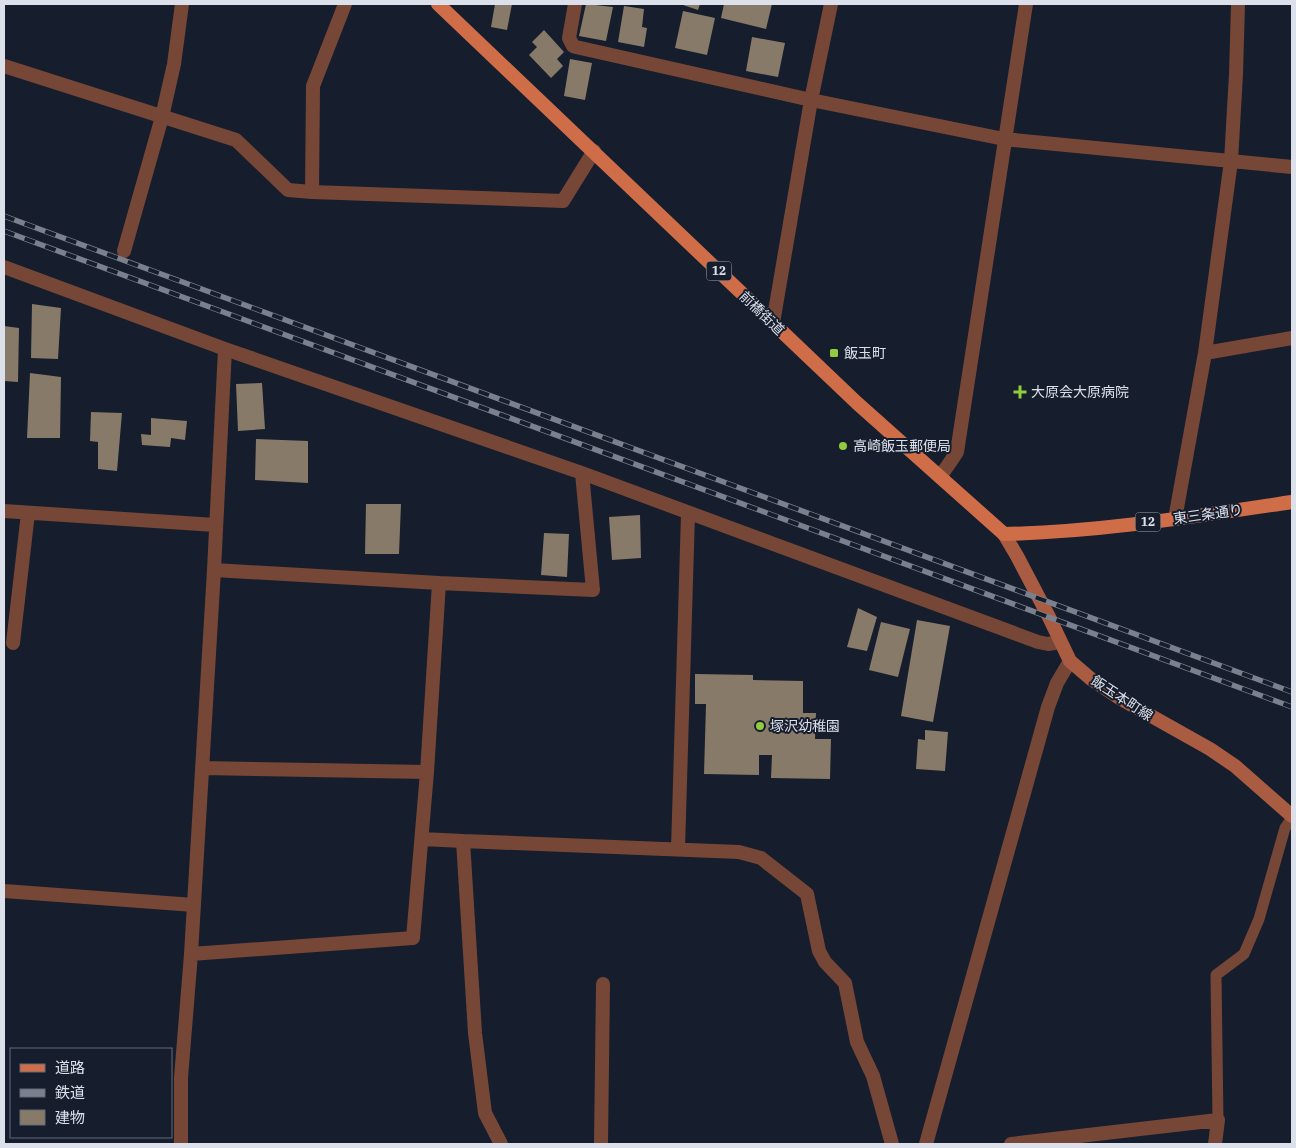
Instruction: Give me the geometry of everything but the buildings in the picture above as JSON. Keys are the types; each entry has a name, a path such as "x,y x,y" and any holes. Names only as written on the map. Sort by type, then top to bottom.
{"main road":[{"name":"前橋街道","path":"438,4 857,403 1004,534"},
{"name":"東三条通り","path":"1004,534 1038,534 1175,519 1292,502"},
{"name":"飯玉本町線","path":"1004,534 1043,604 1070,661 1091,679 1120,699 1216,753 1235,766 1292,817"}],"street":[{"path":"124,251 162,117 174,64 182,4"},
{"path":"312,192 312,86 345,4"},
{"path":"575,4 570,38 573,46 812,100 1004,139 1292,167"},
{"path":"773,323 812,100 831,4"},
{"path":"940,477 957,452 1026,4"},
{"path":"1175,519 1205,353 1231,161 1238,4"},
{"path":"4,66 236,140 288,190 563,201 594,151"},
{"path":"4,267 225,349 582,473 688,514 1038,642 1048,644 1060,642"},
{"path":"1205,353 1292,338"},
{"path":"181,1144 181,1078 194,905 225,349"},
{"path":"214,570 593,590 582,473"},
{"path":"4,511 215,525"},
{"path":"13,643 28,513"},
{"path":"678,849 688,514"},
{"path":"191,954 413,938 427,772 439,583"},
{"path":"926,1144 1048,707 1057,683 1070,661"},
{"path":"202,768 427,772"},
{"path":"422,839 739,852 761,858 807,894 819,951 825,962 845,983 857,1042 873,1076 892,1144"},
{"path":"463,842 475,1033 480,1078 485,1113 501,1144"},
{"path":"4,891 194,905"},
{"path":"601,1144 603,984"},
{"path":"1011,1144 1218,1120 1215,1144"}],"lane":[{"path":"1218,1120 1216,975 1244,954 1259,919 1285,828 1292,817"}],"railway":[{"path":"4,216 1292,692"},
{"path":"4,231 1292,707"}],"place":[{"name":"飯玉町","path":"834,353"},
{"name":"大原会大原病院","path":"1020,392"},
{"name":"高崎飯玉郵便局","path":"843,446"},
{"name":"塚沢幼稚園","path":"760,726"}]}
